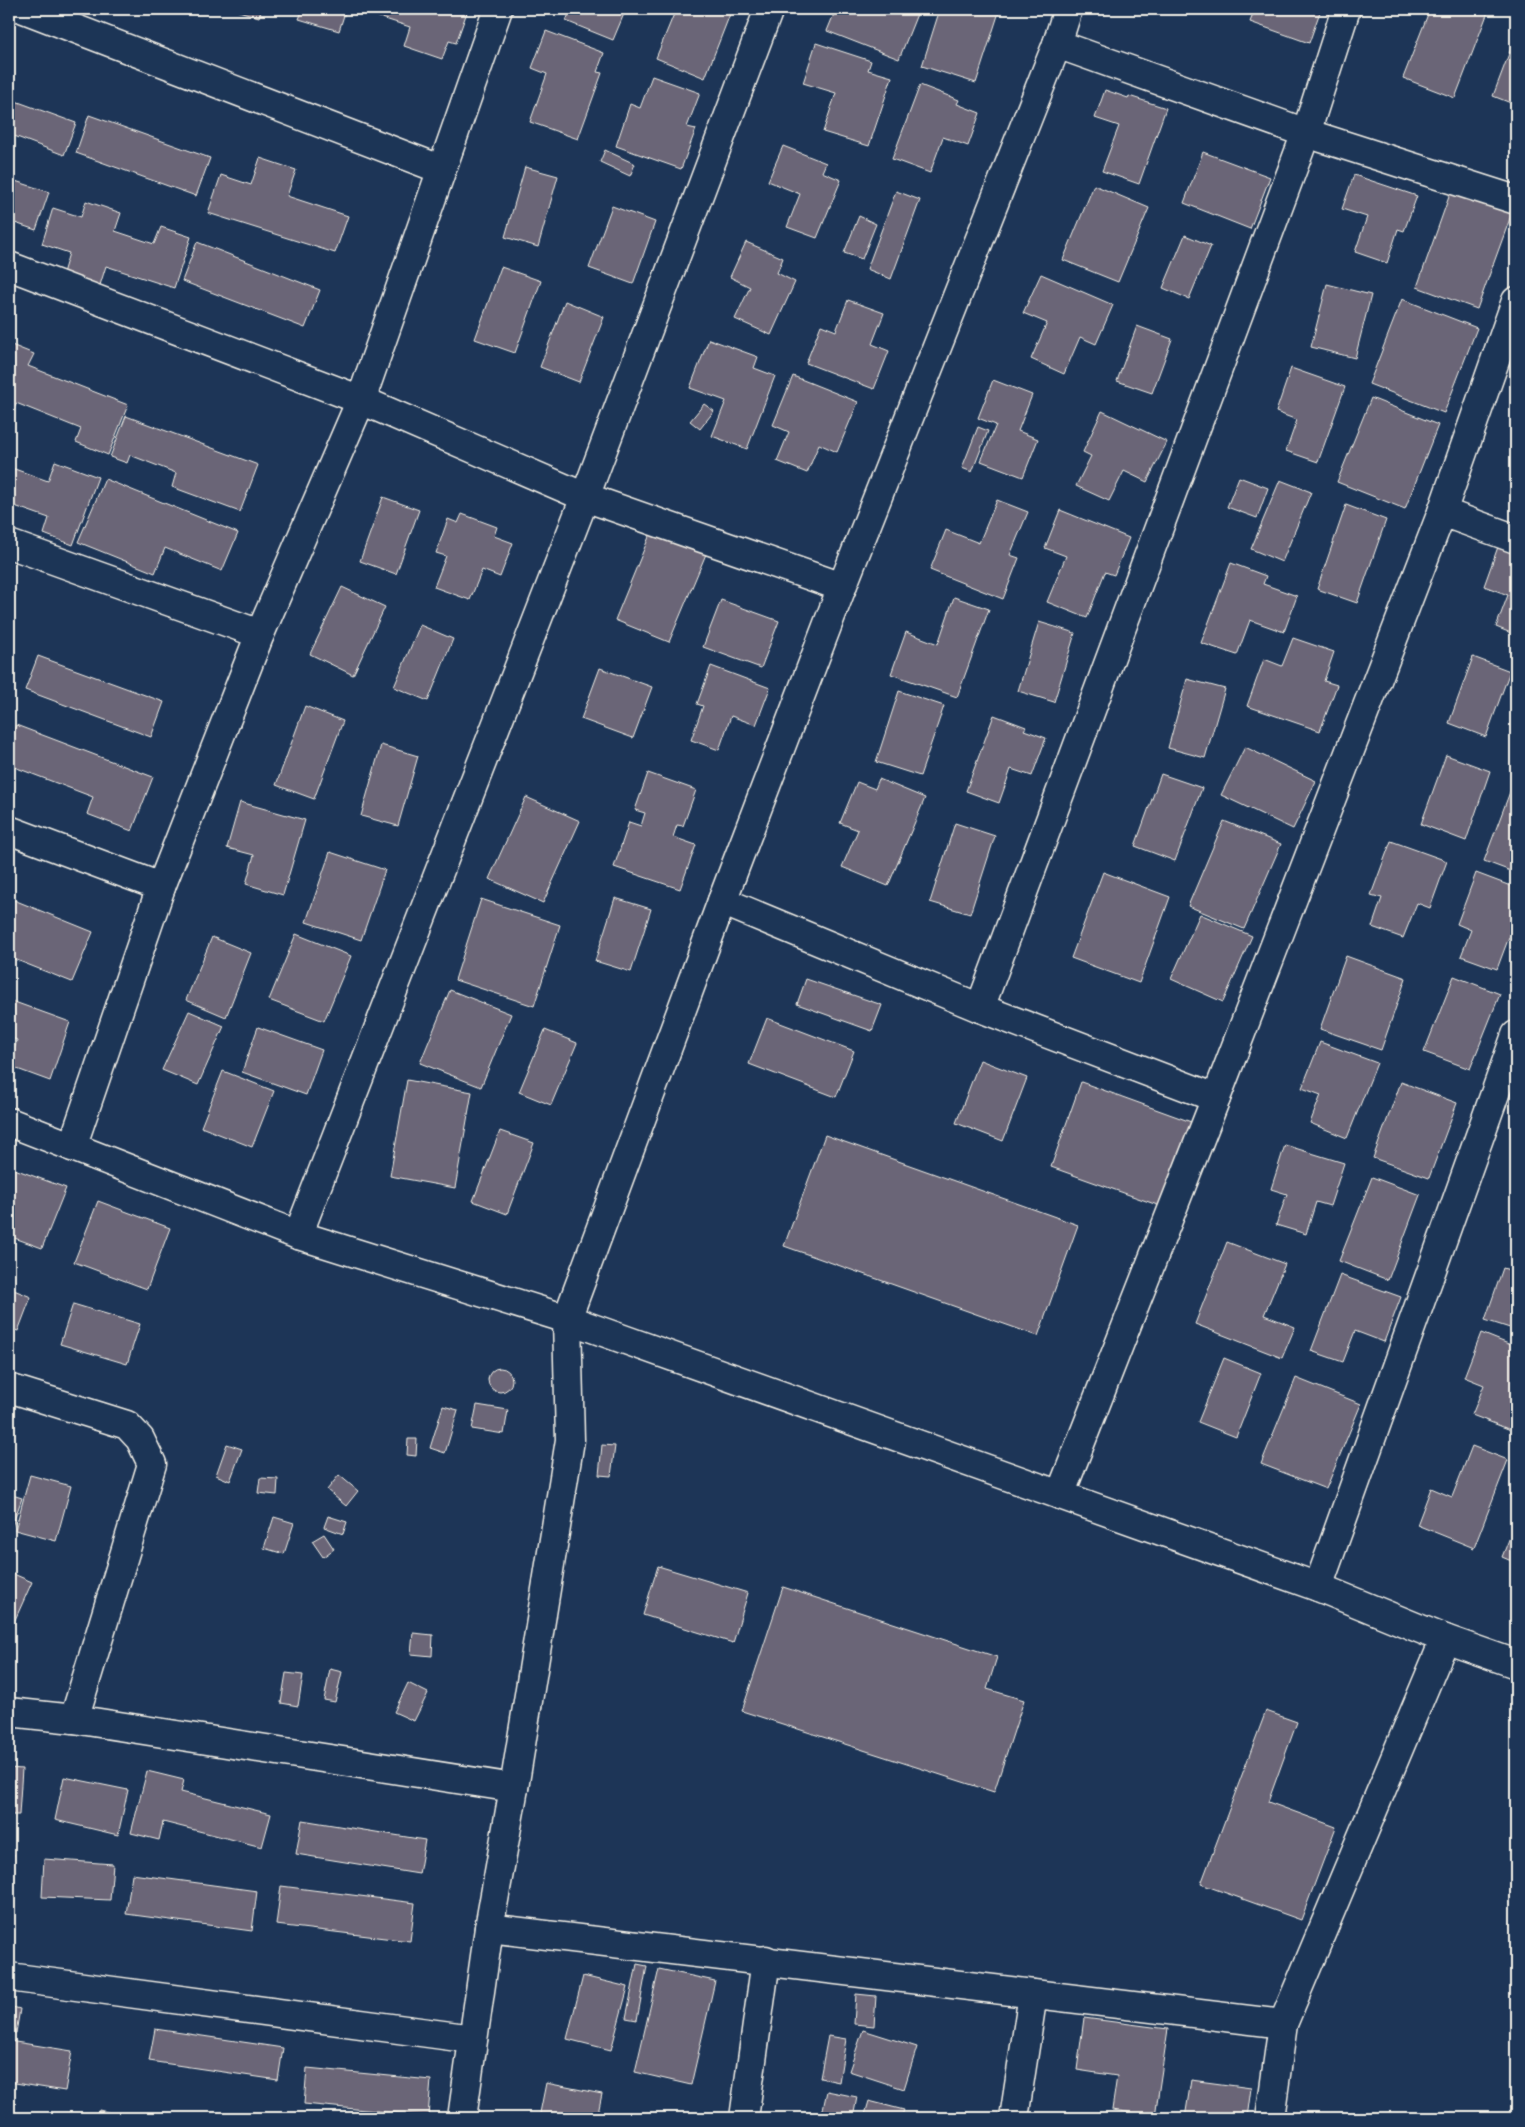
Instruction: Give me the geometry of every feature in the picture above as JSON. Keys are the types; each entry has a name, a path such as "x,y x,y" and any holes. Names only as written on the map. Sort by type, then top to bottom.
{"street":[{"path":"24,9 440,169"},
{"path":"72,1147 161,887 260,634 360,400 498,9"},
{"path":"298,1235 585,497 769,9"},
{"path":"462,2118 489,1928 514,1788 570,1440 568,1319 722,901 842,587 1057,44 1068,9"},
{"path":"980,1008 1306,133 1346,9"},
{"path":"1057,44 1306,133 1516,200"},
{"path":"9,266 360,400 585,497 842,587"},
{"path":"1060,1495 1216,1098 1442,512 1516,301"},
{"path":"1442,512 1516,539"},
{"path":"9,544 260,634"},
{"path":"9,830 161,887"},
{"path":"722,901 980,1008 1216,1098"},
{"path":"1318,1587 1516,1035"},
{"path":"9,1122 298,1235 568,1319 1318,1587 1445,1639 1516,1664"},
{"path":"9,1388 127,1425 140,1439 152,1464 74,1719"},
{"path":"1270,2118 1283,2024 1445,1639"},
{"path":"9,1712 74,1719 514,1788"},
{"path":"489,1928 1283,2024"},
{"path":"744,2118 766,1960"},
{"path":"9,1977 473,2039"},
{"path":"1014,2118 1033,1994"}],"building":[{"path":"232,9 262,9 259,17"},
{"path":"303,9 346,9 339,31 299,19"},
{"path":"354,9 458,9 467,12 456,43 449,41 442,59 404,46 410,27"},
{"path":"571,9 626,9 613,40 566,21"},
{"path":"676,9 732,9 705,78 656,58"},
{"path":"836,9 919,9 899,59 827,31"},
{"path":"940,9 1000,9 976,83 922,66"},
{"path":"1255,9 1321,9 1309,43 1250,22"},
{"path":"1430,9 1479,9 1488,12 1455,98 1403,78"},
{"path":"546,31 604,53 597,72 602,73 578,139 530,122 547,74 532,68"},
{"path":"1516,35 1516,105 1493,96"},
{"path":"816,43 871,61 868,70 892,77 869,146 823,132 836,93 803,83"},
{"path":"652,76 700,93 687,127 696,129 681,169 616,146 630,104 640,108"},
{"path":"920,85 959,100 957,104 980,113 968,146 943,137 930,173 892,159"},
{"path":"1105,90 1166,108 1139,184 1102,171 1119,126 1095,118"},
{"path":"10,99 76,123 64,155 9,134"},
{"path":"89,115 210,158 196,196 76,153"},
{"path":"783,146 826,163 822,172 841,180 817,238 787,227 800,194 768,181"},
{"path":"605,150 635,164 630,176 600,162"},
{"path":"1203,152 1270,177 1250,229 1184,203"},
{"path":"260,158 296,170 287,196 348,216 335,253 208,213 221,175 251,185"},
{"path":"525,167 558,176 538,247 505,237"},
{"path":"1354,175 1417,196 1404,231 1398,229 1387,263 1355,252 1367,217 1342,209"},
{"path":"9,179 49,192 36,230 9,221"},
{"path":"1094,185 1149,208 1118,282 1063,260"},
{"path":"896,191 920,200 891,279 867,269"},
{"path":"1451,191 1512,213 1477,309 1417,287"},
{"path":"86,201 121,213 115,231 154,244 161,227 191,237 174,288 106,266 100,285 63,273 69,253 42,244 53,208 81,217"},
{"path":"612,206 655,222 633,284 589,268"},
{"path":"859,216 876,224 862,259 844,253"},
{"path":"1185,235 1211,246 1189,299 1163,288"},
{"path":"197,242 320,290 305,328 182,281"},
{"path":"746,242 783,258 777,273 795,282 771,335 735,319 750,287 730,277"},
{"path":"501,267 541,281 515,353 475,339"},
{"path":"1041,274 1113,305 1096,344 1080,337 1064,374 1031,359 1047,323 1023,313"},
{"path":"1327,284 1371,295 1355,358 1311,347"},
{"path":"1402,299 1477,328 1444,413 1369,384"},
{"path":"848,300 884,313 872,344 889,351 874,389 806,363 821,325 836,331"},
{"path":"565,301 604,317 579,382 540,367"},
{"path":"1137,326 1172,339 1152,393 1117,381"},
{"path":"709,339 758,357 754,368 775,376 747,449 712,436 726,401 690,388"},
{"path":"9,344 34,354 28,366 128,405 108,455 76,442 81,429 16,403 9,421"},
{"path":"1291,368 1345,387 1318,462 1286,451 1297,420 1276,412"},
{"path":"793,376 858,402 837,452 819,444 807,473 777,461 789,432 773,425"},
{"path":"993,380 1032,395 1018,431 1038,439 1023,477 981,461 996,425 978,418"},
{"path":"1371,398 1438,425 1405,509 1337,482"},
{"path":"704,404 714,411 700,429 690,421"},
{"path":"1102,411 1167,442 1147,482 1124,471 1109,501 1076,486 1091,456 1083,452"},
{"path":"126,416 258,465 240,512 172,487 176,473 130,455 127,463 110,457"},
{"path":"978,427 988,431 972,472 962,468"},
{"path":"55,461 98,477 73,545 44,534 49,518 9,504 9,467 48,481"},
{"path":"1239,477 1268,488 1257,518 1227,507"},
{"path":"105,479 238,533 222,571 165,548 155,573 78,542"},
{"path":"1280,480 1311,492 1282,562 1251,549"},
{"path":"383,497 419,510 396,574 360,561"},
{"path":"997,500 1028,512 1010,555 1019,558 1003,599 930,570 946,530 979,543"},
{"path":"1346,505 1386,520 1357,603 1317,589"},
{"path":"1060,510 1129,538 1114,575 1105,572 1087,618 1047,602 1066,556 1045,548"},
{"path":"462,514 497,527 494,536 513,543 500,577 482,570 470,600 434,587 446,556 436,553 448,519 458,523"},
{"path":"651,532 706,554 669,642 615,620"},
{"path":"1499,544 1516,550 1516,635 1496,627 1508,595 1484,586"},
{"path":"1231,563 1266,576 1263,584 1297,596 1284,632 1250,620 1237,655 1201,643"},
{"path":"342,587 385,607 353,675 310,654"},
{"path":"954,597 989,609 957,697 891,674 906,632 938,644"},
{"path":"721,600 779,621 761,668 703,647"},
{"path":"1039,622 1075,633 1054,702 1018,691"},
{"path":"420,625 453,639 428,701 394,687"},
{"path":"1293,638 1334,652 1324,681 1337,685 1320,731 1247,706 1264,659 1282,666"},
{"path":"38,656 164,702 151,737 25,690"},
{"path":"1473,657 1510,671 1486,737 1449,723"},
{"path":"711,666 770,688 756,725 731,716 719,750 691,740 703,706 697,704"},
{"path":"600,668 652,687 633,738 581,719"},
{"path":"1187,679 1225,689 1205,758 1168,748"},
{"path":"899,691 944,706 920,776 876,762"},
{"path":"305,706 343,721 314,799 276,785"},
{"path":"994,715 1026,727 1024,730 1046,738 1032,776 1011,769 999,803 966,791"},
{"path":"16,725 153,777 132,831 87,814 93,797 9,765 9,744"},
{"path":"381,745 418,756 398,826 361,816"},
{"path":"1245,747 1316,781 1293,829 1221,795"},
{"path":"1446,755 1490,771 1466,841 1421,824"},
{"path":"648,773 696,790 683,826 677,825 673,837 696,845 680,889 614,867 629,822 641,826 645,813 635,810"},
{"path":"1161,774 1202,788 1175,861 1135,846"},
{"path":"1516,776 1516,873 1484,861"},
{"path":"879,779 925,798 888,886 842,867 858,830 840,823 857,782 875,789"},
{"path":"526,797 580,821 543,903 489,879"},
{"path":"240,802 305,820 283,895 246,884 254,855 227,848"},
{"path":"1224,821 1281,844 1244,929 1188,906"},
{"path":"955,823 995,836 970,914 930,902"},
{"path":"1391,841 1447,861 1430,908 1417,903 1403,938 1372,927 1382,898 1371,895"},
{"path":"330,852 385,870 361,940 306,922"},
{"path":"1103,872 1170,897 1139,983 1071,958"},
{"path":"1476,873 1516,888 1516,940 1509,937 1497,969 1461,956 1471,930 1457,924"},
{"path":"9,898 93,932 72,982 9,957"},
{"path":"615,898 651,909 631,972 595,961"},
{"path":"481,899 560,925 534,1006 455,980"},
{"path":"1200,914 1252,936 1223,1002 1171,979"},
{"path":"296,934 351,956 324,1021 269,1000"},
{"path":"212,937 251,953 226,1017 186,1000"},
{"path":"1346,956 1406,978 1381,1050 1320,1029"},
{"path":"1454,976 1500,994 1470,1069 1424,1052"},
{"path":"806,979 882,1005 872,1031 797,1004"},
{"path":"450,990 511,1014 481,1087 420,1063"},
{"path":"9,1000 70,1022 50,1081 9,1066 17,1040 9,1037"},
{"path":"189,1011 224,1026 198,1085 162,1070"},
{"path":"767,1018 854,1051 836,1097 749,1064"},
{"path":"258,1027 322,1050 306,1095 242,1072"},
{"path":"545,1030 577,1043 551,1105 519,1092"},
{"path":"1320,1042 1377,1063 1347,1138 1310,1123 1321,1095 1302,1088"},
{"path":"980,1060 1027,1078 1003,1141 956,1123"},
{"path":"223,1071 274,1091 252,1147 201,1127"},
{"path":"407,1080 472,1092 455,1188 390,1176"},
{"path":"1081,1082 1194,1123 1163,1207 1051,1167"},
{"path":"1401,1082 1457,1103 1429,1178 1373,1158"},
{"path":"500,1131 534,1143 507,1214 473,1201"},
{"path":"825,1135 1078,1225 1038,1336 784,1246"},
{"path":"1285,1145 1344,1163 1330,1206 1316,1202 1306,1234 1276,1225 1287,1194 1271,1189"},
{"path":"9,1167 66,1188 42,1248 9,1236"},
{"path":"1372,1177 1420,1195 1388,1280 1339,1261"},
{"path":"98,1201 170,1228 147,1289 74,1262"},
{"path":"1227,1242 1285,1264 1264,1315 1295,1327 1282,1358 1195,1324"},
{"path":"1503,1268 1516,1272 1516,1330 1485,1320"},
{"path":"1340,1275 1401,1297 1384,1342 1355,1331 1343,1362 1311,1351"},
{"path":"9,1288 31,1297 18,1331 9,1328"},
{"path":"73,1304 140,1324 127,1364 60,1344"},
{"path":"1481,1333 1516,1347 1516,1432 1472,1415 1484,1385 1464,1377"},
{"path":"1224,1358 1261,1373 1236,1437 1198,1422"},
{"path":"500,1368 509,1371 512,1380 509,1389 500,1392 491,1389 488,1380 491,1371"},
{"path":"1296,1378 1361,1404 1326,1489 1261,1464"},
{"path":"477,1405 508,1410 504,1434 472,1429"},
{"path":"443,1406 458,1410 445,1453 430,1448"},
{"path":"408,1439 417,1439 416,1456 407,1455"},
{"path":"227,1444 242,1449 230,1481 216,1475"},
{"path":"602,1445 615,1446 611,1476 599,1475"},
{"path":"1472,1446 1508,1460 1474,1548 1417,1525 1431,1488 1452,1497"},
{"path":"30,1475 71,1486 56,1541 15,1530"},
{"path":"339,1475 358,1491 346,1506 327,1490"},
{"path":"260,1478 278,1479 277,1495 258,1493"},
{"path":"9,1494 22,1498 11,1529 9,1528"},
{"path":"328,1516 347,1522 343,1534 324,1527"},
{"path":"274,1517 294,1523 284,1554 264,1548"},
{"path":"1516,1522 1516,1563 1502,1557"},
{"path":"324,1534 334,1549 323,1557 312,1541"},
{"path":"658,1566 748,1593 733,1643 643,1615"},
{"path":"9,1572 32,1582 9,1633"},
{"path":"783,1587 997,1657 987,1689 1024,1700 994,1792 742,1711"},
{"path":"413,1633 433,1635 432,1656 411,1654"},
{"path":"330,1669 342,1672 335,1702 324,1700"},
{"path":"286,1673 303,1675 298,1706 281,1703"},
{"path":"408,1683 428,1693 414,1721 394,1712"},
{"path":"1266,1711 1297,1722 1268,1802 1336,1827 1301,1920 1201,1884"},
{"path":"9,1768 22,1769 19,1815 9,1815"},
{"path":"147,1771 184,1780 181,1792 271,1814 262,1847 163,1822 159,1840 131,1833"},
{"path":"64,1777 128,1790 118,1835 55,1820"},
{"path":"302,1820 425,1840 419,1874 296,1854"},
{"path":"9,1854 14,1854 9,1885"},
{"path":"44,1859 113,1864 110,1900 42,1897"},
{"path":"132,1874 257,1891 252,1931 126,1914"},
{"path":"281,1886 415,1903 410,1941 276,1925"},
{"path":"637,1964 647,1966 637,2020 626,2018"},
{"path":"659,1969 715,1981 691,2085 635,2072"},
{"path":"583,1976 628,1987 611,2050 567,2039"},
{"path":"856,1994 876,1996 874,2026 854,2024"},
{"path":"9,2006 20,2009 16,2033 9,2032"},
{"path":"1084,2018 1168,2029 1155,2116 1112,2110 1117,2076 1077,2070"},
{"path":"155,2029 283,2048 278,2080 149,2061"},
{"path":"863,2030 917,2047 904,2089 849,2071"},
{"path":"828,2036 846,2039 839,2082 820,2078"},
{"path":"9,2041 72,2051 65,2091 9,2082"},
{"path":"307,2068 431,2080 428,2116 304,2104"},
{"path":"1191,2080 1251,2088 1247,2118 1185,2118"},
{"path":"546,2083 602,2094 597,2118 539,2118"},
{"path":"827,2091 857,2097 853,2118 821,2118"},
{"path":"869,2101 904,2110 901,2118 864,2118"},
{"path":"99,2110 131,2118 97,2118"},
{"path":"9,2114 40,2118 9,2118"}]}
